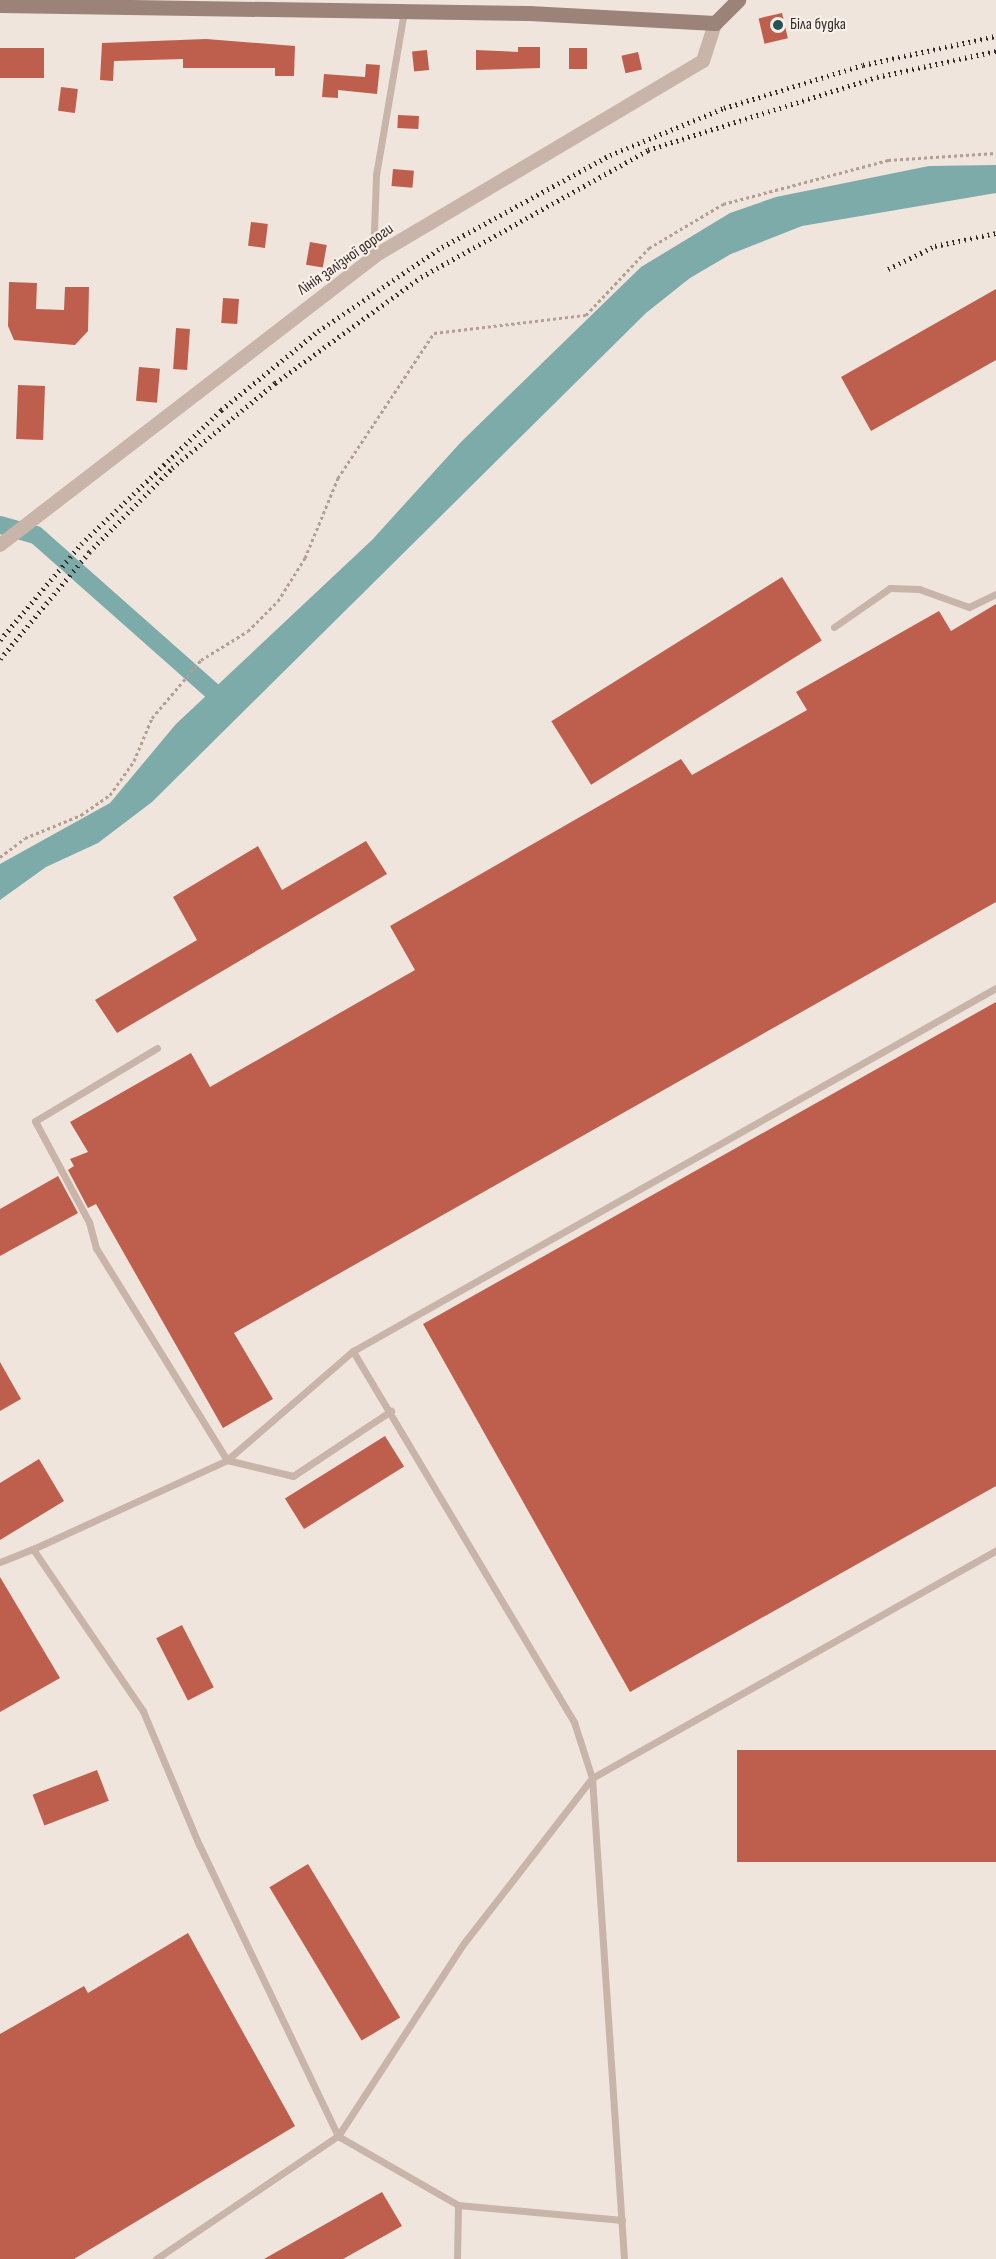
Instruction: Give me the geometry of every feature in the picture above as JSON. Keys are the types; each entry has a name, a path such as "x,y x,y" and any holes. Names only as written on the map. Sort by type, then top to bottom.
{"street":[{"path":"0,5 404,11 529,7 715,23 738,0 748,0"},
{"name":"Лінія залізної дороги","path":"0,545 29,520 181,411 373,258 703,62 715,23"}],"lane":[{"path":"373,258 376,175 404,11"},
{"path":"834,627 890,588 919,589 969,607 996,594"},
{"path":"0,1562 227,1460 353,1351 996,988"},
{"path":"157,1048 35,1121 89,1222 96,1248 227,1460 293,1476 392,1411"},
{"path":"353,1351 392,1411 574,1722 592,1778 624,2259"},
{"path":"33,1549 143,1711 199,1845 338,2136 458,2205 622,2220"},
{"path":"156,2259 338,2136 465,1943 592,1778 996,1550"},
{"path":"457,2259 458,2205"}],"path":[{"path":"0,857 110,795 134,761 152,718 201,660 248,631 278,601 305,558 338,478 434,333 586,315 649,248 723,204 888,160 996,153"}],"water":[{"path":"996,165 996,193 802,226 731,254 690,278 646,313 152,802 98,843 46,867 0,900 0,864 110,803 176,724 372,540 461,442 641,267 730,213 776,197 929,166"}],"building":[{"path":"782,13 788,38 764,44 759,18"},
{"path":"206,39 295,46 294,76 275,76 275,68 183,68 183,59 114,61 113,81 100,80 102,43"},
{"path":"518,47 540,47 540,68 476,70 476,50 518,52"},
{"path":"0,48 44,48 44,78 0,78"},
{"path":"569,48 587,48 587,69 569,69"},
{"path":"427,50 429,70 414,71 412,52"},
{"path":"638,52 642,70 625,73 621,56"},
{"path":"366,64 380,65 377,94 338,90 338,98 322,97 324,74 365,77"},
{"path":"61,87 78,89 75,113 58,111"},
{"path":"398,115 419,116 418,129 397,128"},
{"path":"393,169 414,171 412,188 392,186"},
{"path":"251,222 268,224 265,248 248,246"},
{"path":"310,242 327,245 323,268 306,265"},
{"path":"9,282 37,283 36,309 64,310 65,287 89,287 88,331 75,345 14,340 8,326"},
{"path":"996,289 996,360 871,431 841,377"},
{"path":"223,298 239,299 237,324 221,323"},
{"path":"176,328 190,329 187,370 173,369"},
{"path":"139,367 160,369 157,403 136,401"},
{"path":"18,385 45,386 43,440 16,439"},
{"path":"782,577 822,641 591,785 551,721"},
{"path":"996,604 996,902 234,1333 273,1399 223,1428 96,1204 88,1208 68,1170 74,1166 70,1159 88,1152 70,1122 191,1053 210,1087 415,970 390,926 681,759 692,775 807,710 796,692 939,611 951,631"},
{"path":"366,841 387,874 117,1033 95,1000 197,940 173,897 258,846 282,890"},
{"path":"996,1002 996,1486 630,1692 423,1324"},
{"path":"58,1176 78,1213 0,1256 0,1209"},
{"path":"0,1362 21,1399 0,1411"},
{"path":"385,1436 404,1467 304,1529 285,1499"},
{"path":"39,1459 64,1501 0,1540 0,1483"},
{"path":"0,1577 60,1678 0,1712"},
{"path":"182,1625 214,1687 188,1701 156,1638"},
{"path":"737,1750 996,1750 996,1862 737,1862"},
{"path":"97,1770 109,1801 44,1826 33,1795"},
{"path":"308,1864 400,2017 362,2041 269,1887"},
{"path":"188,1933 295,2126 74,2259 0,2259 0,2034 84,1986 88,1993"},
{"path":"382,2192 402,2226 343,2259 264,2259"}],"waterway":[{"path":"0,525 36,535 229,706"}],"railway":[{"path":"0,640 81,544 221,410 318,331 442,247 610,155 724,108 863,65 996,36"},
{"path":"0,659 89,552 172,468 275,383 421,277 648,150 877,77 996,51"},
{"path":"888,269 935,246 996,233"}],"place":[{"name":"Біла будка","path":"778,25"}]}
